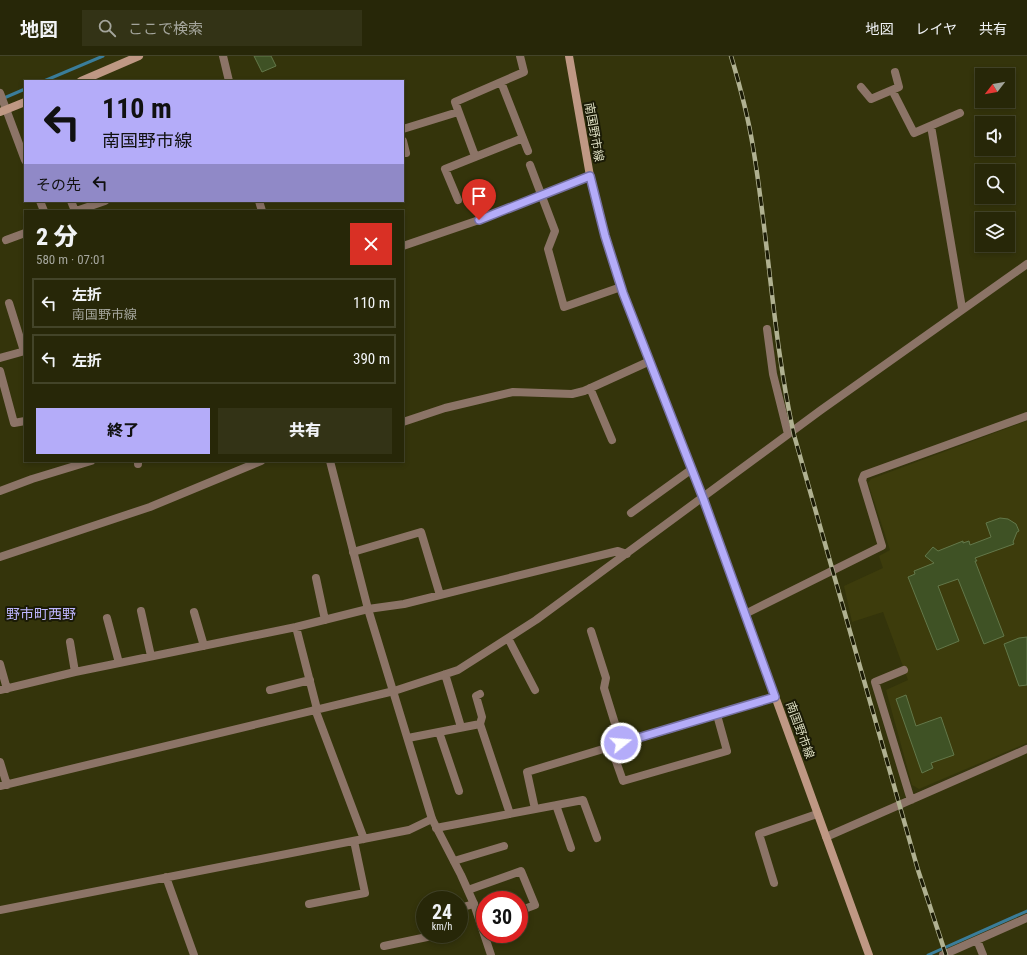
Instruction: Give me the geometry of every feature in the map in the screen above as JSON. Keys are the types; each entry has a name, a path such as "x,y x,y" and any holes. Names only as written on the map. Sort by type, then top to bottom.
{"main road":[{"path":"83,80 139,56"},
{"name":"南国野市線","path":"569,56 590,176 605,236 621,287 703,498 869,955"},
{"path":"3,111 24,102"}],"street":[{"path":"223,56 229,80"},
{"path":"475,156 455,102 524,72 520,56"},
{"path":"861,87 870,98 899,87 895,72"},
{"path":"501,82 528,150"},
{"path":"892,90 914,133 960,113"},
{"path":"0,93 3,111 24,158"},
{"path":"404,130 458,112"},
{"path":"931,126 962,308"},
{"path":"458,200 445,168 523,138"},
{"path":"404,145 406,153"},
{"path":"530,165 555,231 548,249 564,307 621,287"},
{"path":"404,246 479,220 590,176"},
{"path":"78,210 95,203"},
{"path":"6,240 24,233"},
{"path":"0,762 3,785 394,691 458,670 536,620 788,434 962,308 1027,264"},
{"path":"9,303 24,348"},
{"path":"767,329 773,374 788,434"},
{"path":"0,358 24,351"},
{"path":"404,422 445,408 513,392 572,394 590,388 650,361"},
{"path":"0,371 14,423 24,420"},
{"path":"590,388 612,440"},
{"path":"745,614 882,546 862,480 864,475 1027,416"},
{"path":"0,491 32,479 88,462"},
{"path":"0,557 150,507 259,462"},
{"path":"330,462 368,609 432,820 454,861 476,908"},
{"path":"631,513 692,469"},
{"path":"353,552 421,532 440,595"},
{"path":"0,664 4,690 75,672 296,627 368,609 404,604 618,551 627,554"},
{"path":"316,578 325,620"},
{"path":"141,611 151,656"},
{"path":"194,612 204,646"},
{"path":"107,618 119,663"},
{"path":"296,627 316,709 364,839"},
{"path":"591,631 606,678 604,688 621,743"},
{"path":"508,638 535,690"},
{"path":"70,642 75,672"},
{"path":"904,670 875,682 911,800"},
{"path":"445,674 461,727"},
{"path":"270,690 310,680"},
{"path":"480,694 476,696 482,717 480,724 510,814"},
{"path":"535,809 527,772 775,697"},
{"path":"611,747 623,781 727,751 717,715"},
{"path":"408,738 480,724"},
{"path":"439,732 459,791"},
{"path":"826,838 1027,749"},
{"path":"436,828 582,800 597,838"},
{"path":"556,805 571,848"},
{"path":"774,883 759,834 817,814"},
{"path":"0,910 409,830 432,820"},
{"path":"309,904 365,893 354,841"},
{"path":"454,861 504,846"},
{"path":"468,890 521,871 535,905 528,908"},
{"path":"166,877 194,955"},
{"path":"468,906 474,904"},
{"path":"943,955 1027,918"},
{"path":"384,946 416,939"},
{"path":"977,940 983,955"},
{"path":"488,943 491,955"}],"shaded area":[{"path":"1027,421 1027,743 919,789 912,785 886,690 908,680 883,612 852,622 844,586 883,568 879,556 890,550 868,483 871,479"}],"building":[{"path":"254,56 271,56 276,66 262,72"},
{"path":"1000,518 1008,519 1016,524 1019,531 1017,532 1013,542 1014,544 975,558 977,561 975,561 1004,636 984,644 958,579 938,586 959,641 937,650 908,577 915,574 914,571 934,563 925,556 933,547 938,551 963,541 963,543 969,541 970,545 991,537 986,523"},
{"path":"1027,637 1027,685 1019,686 1004,644 1019,638"},
{"path":"906,695 916,726 941,717 954,755 931,763 933,768 922,773 896,699"}],"waterway":[{"path":"46,80 103,56"},
{"path":"4,98 24,89"},
{"path":"928,955 1027,911"}],"railway":[{"path":"731,56 744,101 753,147 781,363 794,435 918,870 946,955"}],"district":[{"name":"野市町西野","path":"41,614"}],"route":[{"path":"479,220 590,176 605,236 623,293 703,498 775,697 621,743"}]}
